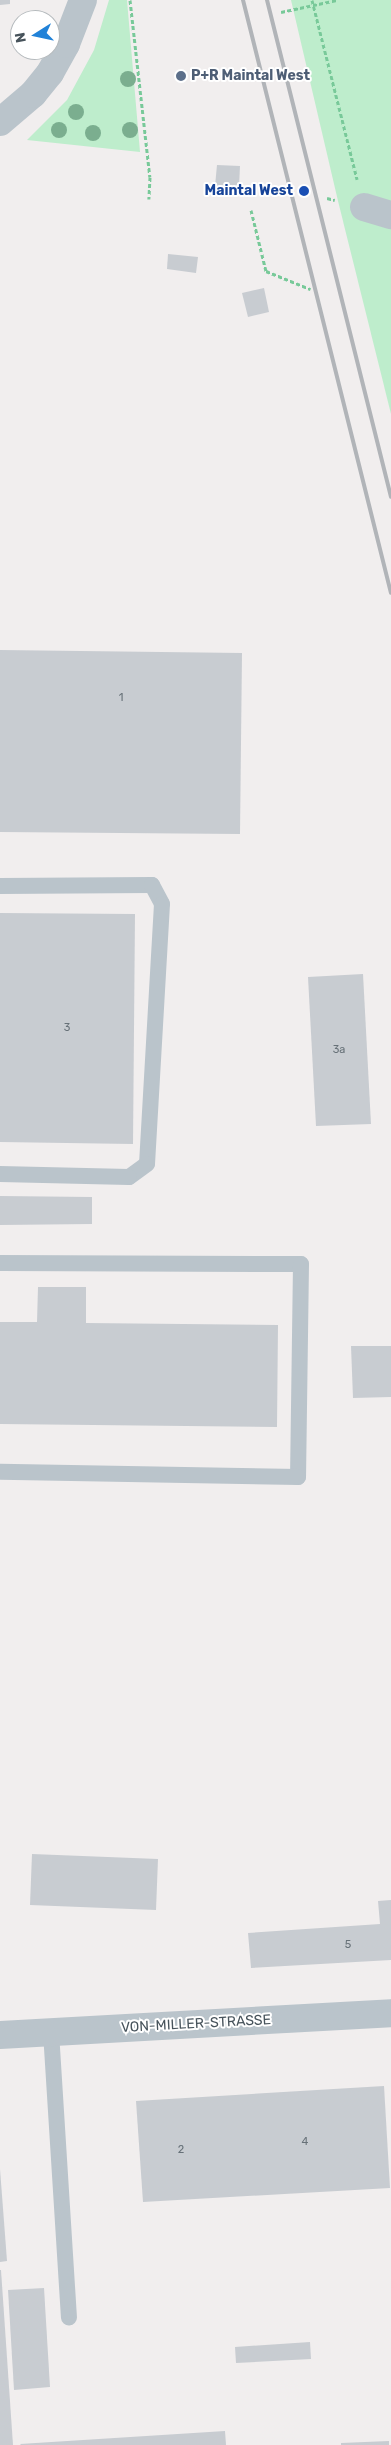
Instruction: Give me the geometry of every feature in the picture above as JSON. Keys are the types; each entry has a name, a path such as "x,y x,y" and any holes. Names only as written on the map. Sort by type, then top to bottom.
{"street":[{"path":"0,122 32,94 50,73 70,36 83,0"},
{"path":"364,207 391,215"},
{"name":"VON-MILLER-STRASSE","path":"0,2035 391,2013"}],"lane":[{"path":"0,886 152,885 162,904 147,1164 129,1177 0,1174"},
{"path":"0,1263 302,1264 298,1477 0,1472"},
{"path":"51,2032 70,2317"}],"path":[{"path":"130,0 150,177 149,199"},
{"path":"281,12 313,2 336,0"},
{"path":"313,2 364,207"},
{"path":"251,210 266,271 310,289"}],"green space":[{"path":"109,0 127,0 140,152 27,140 67,100 94,50"},
{"path":"291,0 391,0 391,414 338,201"}],"building":[{"path":"0,0 10,0 10,4 0,5"},
{"path":"217,165 240,166 239,187 215,186"},
{"path":"168,254 198,257 196,273 167,269"},
{"path":"264,288 269,312 248,317 242,293"},
{"path":"0,650 242,653 240,834 0,832"},
{"path":"0,913 135,914 133,1144 0,1142"},
{"path":"363,974 371,1124 316,1126 308,977"},
{"path":"0,1196 92,1197 92,1224 0,1225"},
{"path":"38,1287 86,1287 86,1323 278,1325 277,1427 0,1424 0,1322 37,1322"},
{"path":"351,1346 391,1346 391,1397 353,1398"},
{"path":"32,1854 158,1859 156,1910 30,1905"},
{"path":"391,1900 391,1960 251,1968 248,1933 380,1924 378,1901"},
{"path":"384,2086 390,2188 143,2202 136,2101"},
{"path":"0,2169 7,2261 0,2262"},
{"path":"1,2270 13,2445 0,2445"},
{"path":"44,2288 50,2387 14,2390 8,2290"},
{"path":"310,2342 311,2359 236,2363 235,2347"},
{"path":"225,2431 226,2445 20,2444"},
{"path":"389,2441 389,2445 341,2445 341,2443"}],"railway":[{"path":"243,0 391,593"},
{"path":"267,0 391,497"}],"place":[{"name":"P+R Maintal West","path":"181,76"},
{"name":"Maintal West","path":"304,191"}]}
